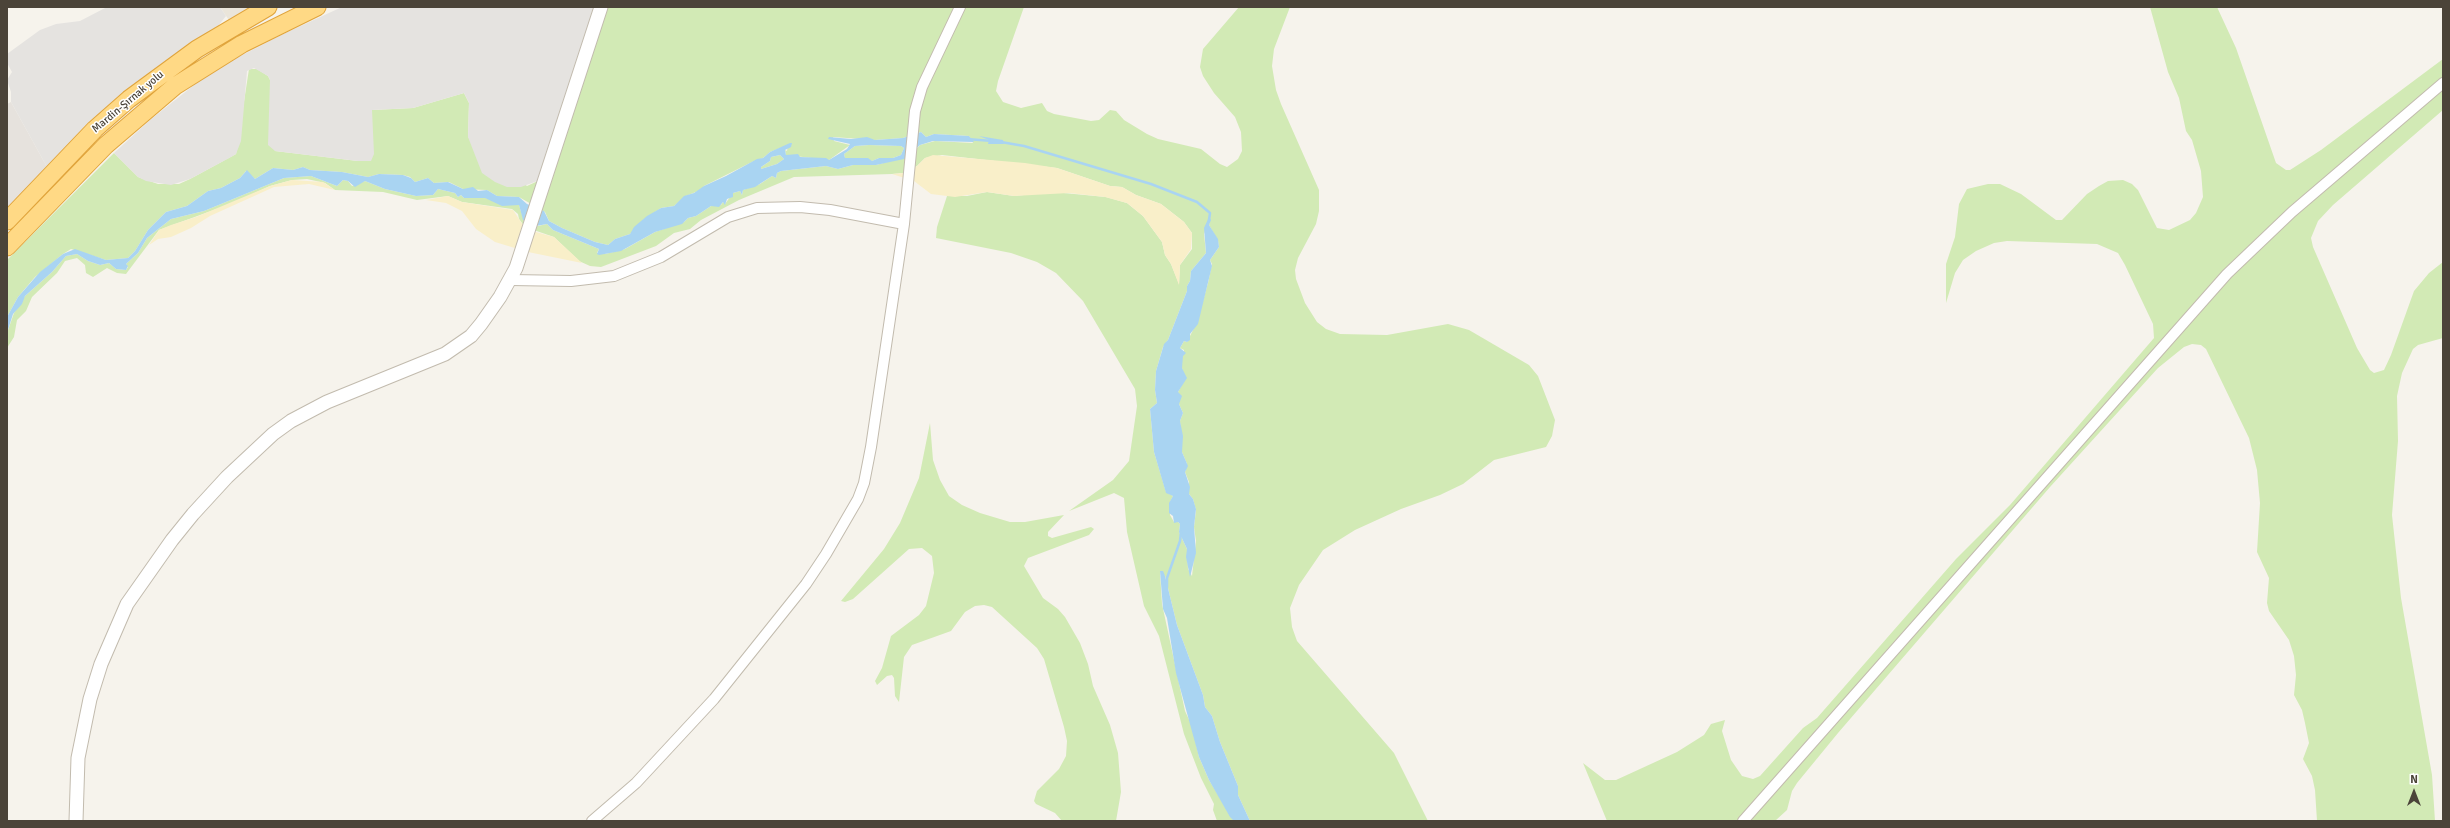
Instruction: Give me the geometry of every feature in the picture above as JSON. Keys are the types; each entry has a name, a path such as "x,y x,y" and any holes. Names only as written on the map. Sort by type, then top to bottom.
{"highway":[{"name":"Mardin-Şırnak yolu","path":"7,221 95,129 129,99 197,49 267,7"},
{"path":"7,247 106,145 176,86 242,44 317,7"}],"street":[{"path":"76,821 78,758 90,698 101,664 127,604 172,540 227,477 273,434 308,411 422,364 456,348 482,324 513,274 538,202 601,7"},
{"path":"592,821 636,783 714,699 806,584 826,554 858,499 864,483 871,446 904,224 914,124 922,87 960,7"},
{"path":"1743,821 2217,285 2292,212 2443,83"},
{"path":"513,274 571,281 614,276 661,257 728,217 757,208 792,206 830,210 904,224"}],"shaded area":[{"path":"107,7 220,7 226,16 218,26 161,64 89,122 47,167 11,102 11,92 7,80 12,72 7,63 7,54 40,30 56,24 80,21"},
{"path":"220,7 268,7 233,26"},
{"path":"342,7 601,7 540,180 521,187 507,187 495,182 482,173 468,137 469,103 464,93 413,108 372,110 374,154 371,161 358,161 275,151 268,145 270,80 268,76 254,68 247,71 241,141 236,154 190,179 171,185 146,181 138,177 114,153 150,120 213,70 281,35"},
{"path":"11,102 47,167 7,209 7,104"}],"green space":[{"path":"601,7 1024,7 998,81 996,91 1003,102 1021,108 1042,103 1047,111 1054,114 1091,121 1099,120 1110,110 1116,111 1124,120 1147,134 1158,139 1201,149 1220,164 1227,167 1238,159 1242,151 1241,132 1235,117 1214,93 1203,76 1200,67 1203,49 1239,7 1290,7 1274,49 1272,66 1276,90 1281,104 1319,190 1319,211 1316,224 1298,258 1295,270 1296,279 1305,303 1317,322 1326,329 1340,334 1387,335 1448,324 1469,330 1529,365 1538,376 1555,420 1552,436 1546,447 1494,460 1463,484 1440,495 1401,509 1355,530 1323,550 1299,585 1290,608 1292,627 1297,641 1394,753 1428,821 1250,821 1238,795 1238,786 1220,742 1212,716 1205,707 1203,695 1177,625 1165,576 1160,572 1162,604 1185,711 1192,726 1199,757 1209,780 1234,821 1217,821 1213,810 1214,804 1201,778 1184,734 1159,636 1144,606 1127,532 1124,498 1114,493 1069,511 1113,480 1129,461 1137,406 1135,389 1083,301 1056,273 1037,262 1011,253 936,238 937,227 947,196 967,196 987,192 1014,196 1053,192 1106,197 1127,203 1143,216 1162,242 1165,255 1171,264 1179,284 1180,265 1192,249 1192,233 1184,222 1161,204 1136,195 1122,187 1110,186 1057,168 942,155 925,158 917,166 903,173 794,177 739,200 701,220 690,229 674,233 656,246 601,267 590,266 579,261 554,237 525,227 519,219 518,214 512,209 462,202 448,196 417,200 383,192 335,190 325,183 307,179 292,180 270,186 233,203 159,230 126,274 117,273 107,268 93,277 86,273 85,265 77,258 65,261 57,273 32,297 26,311 17,320 14,337 7,348 7,333 14,313 25,296 52,272 66,256 77,254 88,261 100,265 109,263 116,269 126,270 128,267 126,264 138,253 147,238 171,219 204,211 284,178 311,176 337,186 343,180 348,181 352,186 365,181 385,189 416,196 433,195 438,189 455,193 458,197 461,195 464,198 483,197 505,205 519,205 523,218 538,226 547,224 553,230 599,249 597,253 605,254 625,249 655,232 684,222 688,218 696,216 711,206 721,205 723,202 725,204 733,193 740,191 742,195 743,190 760,184 772,176 776,178 777,173 781,171 826,166 838,169 853,165 876,165 891,161 915,150 920,145 935,141 973,143 969,136 934,134 926,137 921,132 903,138 875,140 833,137 834,141 850,145 829,160 786,155 785,150 787,151 788,145 770,152 763,158 704,186 703,189 686,196 674,206 661,208 643,220 630,234 615,239 608,245 595,242 549,221 545,212 519,197 497,196 487,190 463,189 449,182 434,183 428,178 415,182 410,177 403,175 379,174 368,177 342,172 310,170 303,167 293,170 273,168 255,179 246,171 240,178 221,188 208,191 187,206 166,212 148,230 135,251 128,258 106,260 71,249 35,277 18,297 7,317 7,260 114,153 138,177 158,184 179,184 236,154 249,69 257,69 268,76 270,80 275,151 358,161 371,161 372,110 413,108 464,93 469,103 468,137 527,186 540,180","holes":["1210,218 1209,225 1218,241 1219,247 1210,260 1212,264 1197,322 1187,342 1184,341 1180,348 1184,350 1184,354 1182,356 1184,381 1178,392 1179,404 1183,413 1180,421 1182,452 1187,464 1185,472 1189,482 1189,494 1193,499 1196,510 1194,527 1196,541 1192,576 1188,569 1187,549 1179,532 1180,524 1178,522 1174,522 1170,515 1170,502 1173,496 1166,492 1154,452 1150,409 1157,403 1155,390 1156,371 1163,347 1168,340 1187,291 1191,271 1206,253 1204,234"]},
{"path":"2150,7 2217,7 2236,48 2276,163 2286,170 2290,170 2321,150 2443,59 2443,110 2333,205 2318,221 2311,238 2313,247 2357,348 2370,370 2374,373 2384,370 2391,355 2414,291 2429,273 2443,262 2443,338 2418,345 2413,349 2402,373 2397,396 2398,441 2392,515 2401,598 2432,775 2435,821 2317,821 2315,790 2312,776 2303,759 2309,743 2302,710 2294,695 2296,675 2294,656 2289,640 2269,611 2267,603 2269,578 2257,552 2260,503 2257,470 2249,438 2206,349 2201,345 2192,344 2184,347 2158,368 2050,487 1838,733 1797,783 1792,791 1787,810 1775,821 1607,821 1583,763 1605,780 1616,780 1677,752 1704,735 1711,724 1725,720 1722,731 1731,760 1742,776 1753,779 1760,776 1803,728 1817,718 1956,559 2010,505 2154,338 2153,324 2118,253 2097,244 2007,241 1994,243 1976,251 1963,260 1955,273 1946,303 1946,264 1955,237 1959,204 1967,189 1988,184 2000,184 2021,194 2056,220 2062,220 2087,194 2099,186 2108,181 2123,180 2132,184 2138,190 2157,228 2169,230 2190,220 2196,213 2203,197 2201,171 2192,140 2186,131 2179,98 2168,72"},
{"path":"855,146 901,146 904,148 901,155 893,158 879,158 872,161 862,158 845,158 844,154"},
{"path":"780,155 784,159 777,164 761,169 761,167 770,161 771,157"},
{"path":"930,423 933,460 940,480 949,496 962,505 980,513 1010,522 1025,522 1064,515 1048,532 1048,536 1052,538 1091,527 1094,529 1089,535 1028,558 1024,566 1043,598 1058,609 1065,617 1080,643 1088,664 1093,686 1110,725 1118,753 1121,792 1116,821 1062,821 1055,813 1036,804 1034,801 1037,791 1059,769 1066,756 1067,741 1064,727 1044,659 1037,648 992,607 984,605 975,606 965,612 951,631 912,645 904,657 899,702 895,696 894,678 892,675 887,676 877,685 875,681 882,668 891,636 919,615 926,606 934,573 932,556 922,548 909,549 853,599 845,602 841,601 884,549 900,523 919,478"}],"sand":[{"path":"933,155 1025,163 1057,168 1110,186 1122,187 1136,195 1161,204 1184,222 1192,233 1191,249 1180,265 1179,285 1171,264 1165,255 1162,242 1143,216 1127,203 1105,197 1069,193 1014,196 987,192 955,197 931,194 914,181 892,174 903,173 917,166 925,158"},
{"path":"292,180 323,182 335,190 309,184 274,187 210,216 191,228 171,237 158,239 149,245 159,230 196,217 270,186"},
{"path":"448,196 462,202 513,210 523,225 536,232 554,237 582,263 528,252 495,242 476,229 462,211 446,203 426,200"}],"water":[{"path":"921,132 926,137 934,134 969,136 974,142 933,141 920,145 904,159 876,165 853,165 838,169 826,166 781,171 777,173 776,178 772,176 755,187 743,190 742,195 740,191 733,193 733,197 727,199 725,205 723,202 719,207 711,206 696,216 688,218 682,224 655,232 621,251 599,255 597,254 599,249 553,230 547,224 536,226 523,220 519,205 502,206 485,198 464,198 461,195 458,197 455,193 438,189 433,195 416,196 385,189 365,181 355,187 348,181 343,180 337,186 311,176 284,178 204,211 171,219 147,238 138,253 126,264 128,266 126,270 116,269 109,263 100,265 88,261 77,254 66,256 52,272 25,296 22,304 13,314 7,333 7,317 18,297 40,272 63,254 75,249 106,260 128,258 135,251 148,230 166,212 187,206 208,191 221,188 240,178 247,170 255,179 273,168 293,170 303,167 310,170 342,172 368,177 379,174 403,175 411,178 415,182 428,178 434,183 448,182 463,189 473,187 478,191 487,190 497,196 519,197 527,204 544,211 549,221 595,242 608,245 615,239 630,234 634,227 647,216 661,208 674,206 684,196 694,193 704,186 757,159 763,158 770,152 790,143 792,143 791,147 785,150 786,155 798,154 800,157 826,158 829,160 847,149 850,144 828,139 829,137 851,139 867,137 875,140 903,138","holes":["855,146 901,146 904,148 901,155 893,158 879,158 872,161 868,158 845,158 844,154","780,155 784,159 777,164 761,169 761,167 770,161 771,157"]},
{"path":"979,136 1003,140 1004,144 988,144 989,140"},
{"path":"1209,217 1211,220 1209,225 1218,239 1219,247 1210,260 1212,266 1198,324 1190,334 1190,340 1187,342 1184,341 1180,348 1186,353 1183,356 1182,368 1187,378 1178,392 1182,396 1179,404 1183,413 1180,421 1183,436 1182,452 1188,466 1185,472 1190,487 1189,494 1193,499 1196,509 1194,527 1196,553 1190,577 1186,557 1187,549 1179,532 1180,524 1178,522 1174,523 1173,516 1169,513 1169,503 1173,496 1166,493 1154,452 1150,409 1157,403 1155,390 1156,371 1164,344 1168,340 1187,291 1191,271 1206,253 1204,228"},
{"path":"1160,571 1163,571 1165,576 1177,625 1203,695 1205,707 1212,716 1220,742 1238,786 1238,795 1250,821 1234,821 1230,817 1209,780 1199,757 1176,673 1167,618 1163,609"}],"waterway":[{"path":"967,139 992,141"},
{"path":"1001,142 1024,146 1151,184 1197,202 1210,213 1209,220"},
{"path":"1167,587 1167,578 1180,541 1181,532"}]}
